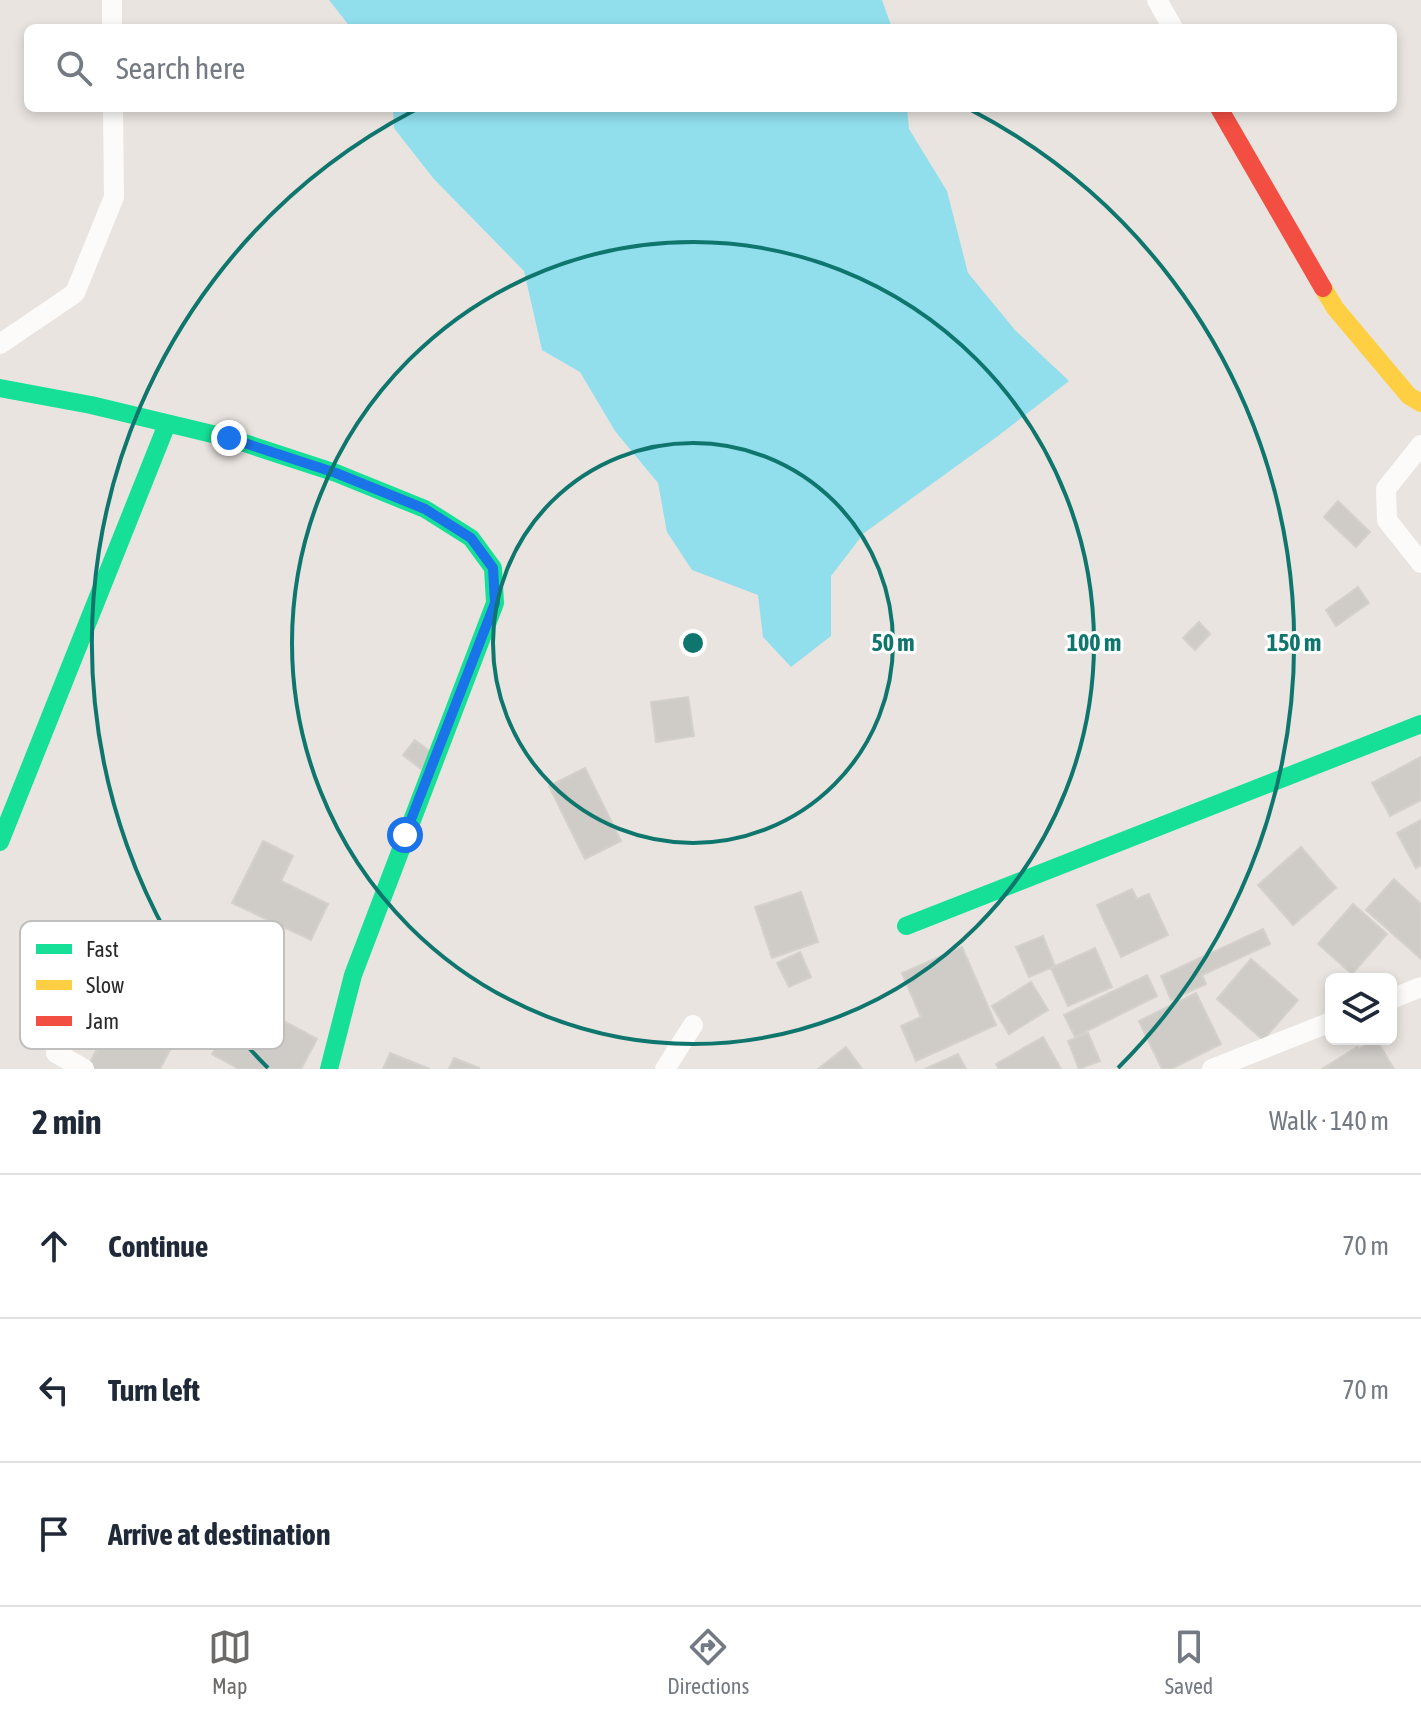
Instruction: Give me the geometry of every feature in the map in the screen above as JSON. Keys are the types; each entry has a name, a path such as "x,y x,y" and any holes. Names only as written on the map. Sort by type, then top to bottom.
{"street":[{"path":"112,0 112,24"},
{"path":"1157,0 1171,24"},
{"path":"0,344 75,293 114,197 113,112"},
{"path":"1221,112 1335,308 1409,396 1421,403"},
{"path":"0,388 91,405 229,438 336,473 425,509 471,538 493,568 495,603 353,975 329,1069"},
{"path":"0,842 167,424"},
{"path":"1421,445 1386,489 1387,520 1421,563"},
{"path":"906,926 1421,724"},
{"path":"1397,997 1421,987"},
{"path":"1212,1069 1325,1024"},
{"path":"665,1069 693,1025"},
{"path":"56,1053 84,1069"}],"water":[{"path":"329,0 882,0 891,24 348,24"},
{"path":"393,112 907,112 909,129 947,191 968,273 1015,330 1069,381 864,533 831,576 831,636 791,667 763,637 758,595 692,570 667,532 658,483 615,431 580,372 542,350 524,271 433,178 394,128"}],"building":[{"path":"1338,501 1370,532 1356,547 1324,517"},
{"path":"1358,587 1369,603 1336,626 1326,610"},
{"path":"1199,622 1210,634 1195,650 1183,638"},
{"path":"688,697 694,736 656,742 651,702"},
{"path":"415,740 433,754 421,769 403,755"},
{"path":"1421,757 1421,800 1390,816 1372,783"},
{"path":"585,768 621,841 585,859 549,786"},
{"path":"1421,820 1421,865 1416,868 1397,833"},
{"path":"263,841 293,856 281,881 328,904 311,940 284,927 284,921 270,921 232,903"},
{"path":"1301,847 1336,888 1293,925 1258,885"},
{"path":"1394,879 1421,904 1421,959 1366,910"},
{"path":"1132,889 1137,899 1149,894 1168,935 1121,957 1097,905"},
{"path":"801,892 818,942 772,958 755,907"},
{"path":"1353,904 1387,934 1353,973 1318,944"},
{"path":"1263,929 1270,944 1202,975 1206,984 1171,1000 1161,976"},
{"path":"1043,936 1055,966 1029,977 1016,947"},
{"path":"962,947 996,1025 916,1061 901,1026 921,1017 902,973"},
{"path":"1095,948 1112,987 1068,1006 1051,968"},
{"path":"800,952 811,977 789,987 777,963"},
{"path":"1251,959 1298,1000 1263,1040 1217,999"},
{"path":"1147,975 1157,996 1075,1037 1064,1015"},
{"path":"1031,982 1048,1010 1009,1034 992,1006"},
{"path":"1196,993 1221,1044 1171,1069 1162,1069 1139,1021"},
{"path":"284,1021 317,1039 301,1069 239,1069 212,1054 215,1049 284,1049"},
{"path":"1088,1033 1100,1061 1079,1069 1068,1041"},
{"path":"1043,1037 1061,1069 999,1069 996,1064"},
{"path":"1366,1045 1380,1045 1394,1069 1322,1069 1357,1047"},
{"path":"846,1047 862,1069 818,1069"},
{"path":"97,1049 170,1050 160,1069 93,1069 88,1066"},
{"path":"390,1053 430,1069 383,1069"},
{"path":"958,1054 966,1069 925,1069"},
{"path":"454,1058 479,1068 479,1069 449,1069"}],"traffic: fast":[{"path":"0,388 91,405 229,438 336,473 425,509 471,538 493,568 495,603 353,975 329,1069"},
{"path":"0,842 167,424"},
{"path":"906,926 1421,724"}],"traffic: slow":[{"path":"1323,288 1335,308 1409,396 1421,403"}],"traffic: jam":[{"path":"1221,112 1323,288"}],"route":[{"path":"229,438 336,473 425,509 471,538 493,568 495,603 405,835"}]}
